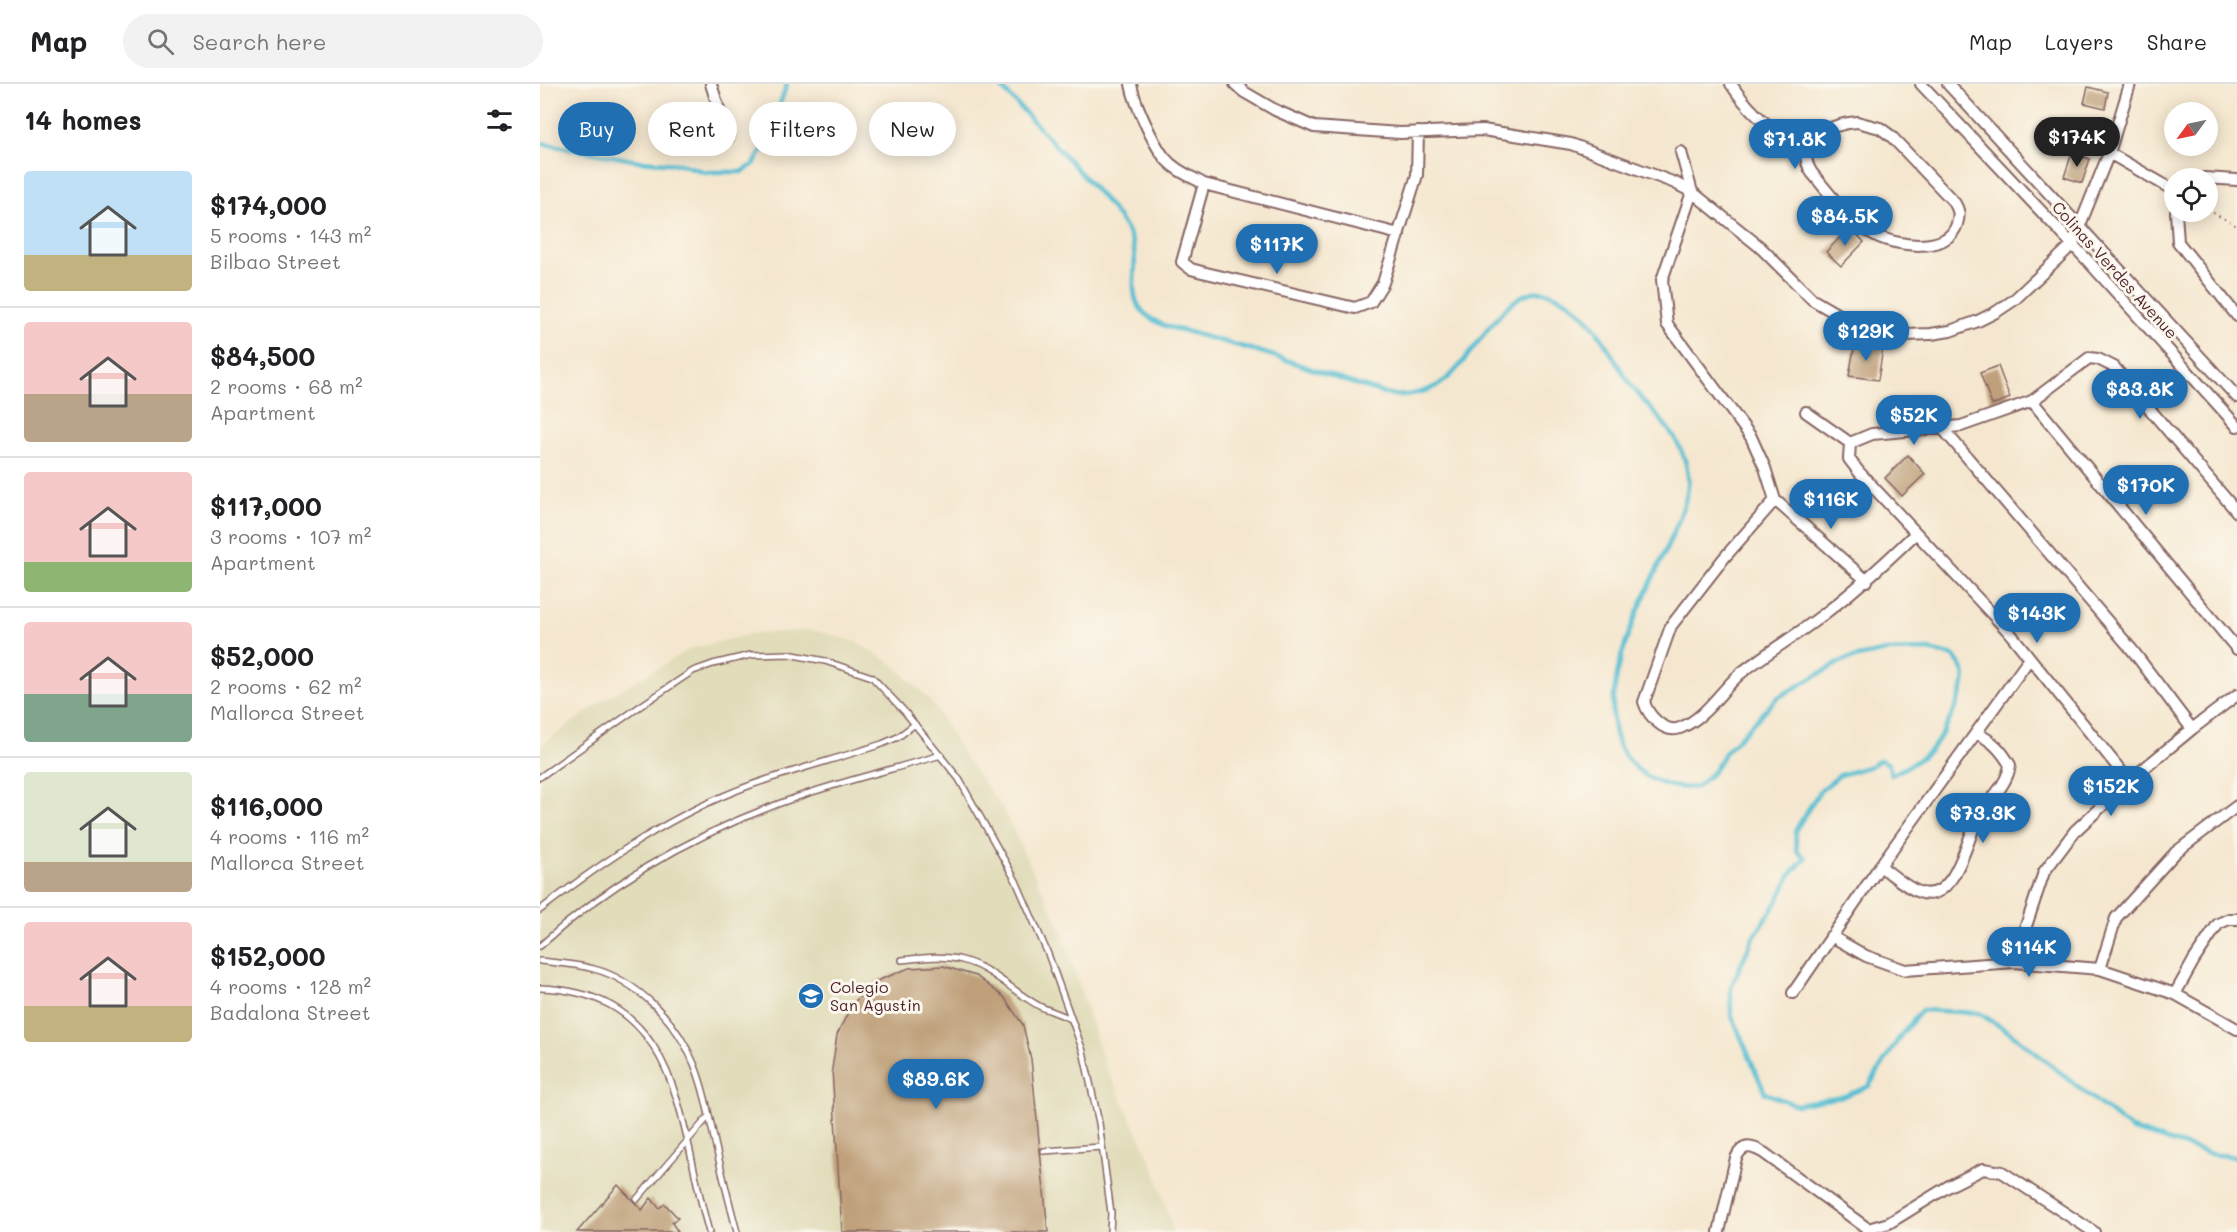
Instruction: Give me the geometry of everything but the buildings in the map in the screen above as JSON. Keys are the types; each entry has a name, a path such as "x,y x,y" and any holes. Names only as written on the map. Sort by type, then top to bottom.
{"street":[{"path":"711,84 717,102"},
{"path":"1131,84 1134,98 1164,158 1179,171 1204,184 1399,234"},
{"path":"1235,84 1244,92 1275,110 1314,127 1367,132 1483,130 1571,144 1675,183 1692,192 1760,248 1813,300 1828,311 1854,324 1882,333 1906,335 1950,331 1978,321 2014,300 2072,245 2109,153 2130,84"},
{"path":"1731,84 1770,129 1807,148"},
{"name":"Colinas Verdes Avenue","path":"1921,84 2237,426"},
{"name":"Colinas Verdes Avenue","path":"1948,84 2237,397"},
{"path":"1857,122 1880,128 1891,136 1954,202 1959,215 1955,230 1944,239 1931,244 1913,245 1890,242 1873,235 1859,224 1812,173 1807,160 1807,148 1811,141 1822,132 1841,124 1857,122"},
{"path":"1204,184 1182,262 1191,269 1202,272 1355,308 1371,302 1383,284 1417,175 1419,132"},
{"path":"1681,152 1692,192 1662,280 1667,324 1751,437 1765,468 1775,500 1867,581"},
{"path":"2109,153 2164,185"},
{"path":"2218,179 2237,180"},
{"path":"2177,222 2178,242 2237,316"},
{"path":"1850,443 1872,434 1961,426 2032,401 2089,358 2098,359 2114,367 2237,512"},
{"path":"2032,401 2237,649"},
{"path":"1806,412 1850,443"},
{"path":"1943,429 2133,651 2192,729"},
{"path":"1850,443 1849,459 1890,507 2009,632 2129,781"},
{"path":"1775,500 1724,558 1671,626 1644,702 1647,713 1655,721 1678,729 1696,718 1742,673 1867,581 1916,533"},
{"path":"1793,993 1880,866 2030,658"},
{"path":"2014,962 2044,872 2075,831 2129,781 2237,694"},
{"path":"1880,866 1919,892 1937,892 1952,880 1977,819 2009,776 2010,765 2000,749 1976,733"},
{"path":"2100,969 2116,918 2175,852 2237,806"},
{"path":"2175,994 2218,924 2229,919 2237,919"},
{"path":"1831,936 1866,956 1905,970 2014,962 2100,969 2175,994 2237,1029"},
{"path":"1719,1232 1736,1158 1739,1151 1745,1147 1753,1147 1868,1229 1889,1223 1949,1186 1983,1169 2002,1172 2094,1232"}],"lane":[{"path":"540,777 693,671 751,655 788,654 853,669 872,677 915,724 959,779 1016,881 1048,954 1083,1051 1102,1148 1111,1213 1110,1232"},
{"path":"540,910 591,870 694,810 751,786 882,744 898,737 915,724"},
{"path":"540,946 602,895 652,863 732,822 810,793 941,755"},
{"path":"902,960 931,957 962,960 1010,984 1040,1006 1071,1019"},
{"path":"540,961 593,969 625,982 643,995 681,1035 692,1057 709,1116 737,1232"},
{"path":"540,988 592,997 630,1019 657,1050 667,1069 676,1095 709,1232"},
{"path":"637,1199 709,1116"},
{"path":"1044,1151 1102,1148"}],"path":[{"path":"2218,216 2237,226"}],"shaded area":[{"name":"Colegio San Agustin","path":"813,630 856,642 893,664 931,701 963,754 1003,809 1061,929 1104,1062 1153,1165 1174,1232 540,1232 540,746 605,699 690,649 750,634"}],"waterway":[{"path":"540,143 639,161 681,164 705,172 742,172 754,164 766,144 787,84"},
{"path":"998,84 1091,184 1121,221 1131,239 1134,251 1134,285 1138,305 1146,315 1165,326 1277,357 1384,393 1400,395 1424,391 1440,384 1453,373 1504,310 1518,298 1533,292 1549,293 1565,300 1589,320 1633,388 1677,442 1687,467 1687,495 1681,515 1629,632 1615,686 1613,721 1618,742 1630,762 1652,779 1678,787 1697,787 1714,771 1723,755 1777,698 1844,660 1886,651 1929,650 1954,656 1964,672 1962,688 1948,723 1931,749 1918,760 1891,775 1889,764 1880,760 1871,766 1840,775 1819,792 1795,831 1797,851 1805,858 1791,874 1777,902 1753,938 1731,987 1731,1014 1765,1093 1796,1105 1845,1096 1869,1086 1901,1035 1922,1010 1979,1013 2012,1034 2131,1129 2211,1154 2237,1157"}],"place":[{"name":"Colegio San Agustin","path":"811,996"}]}
